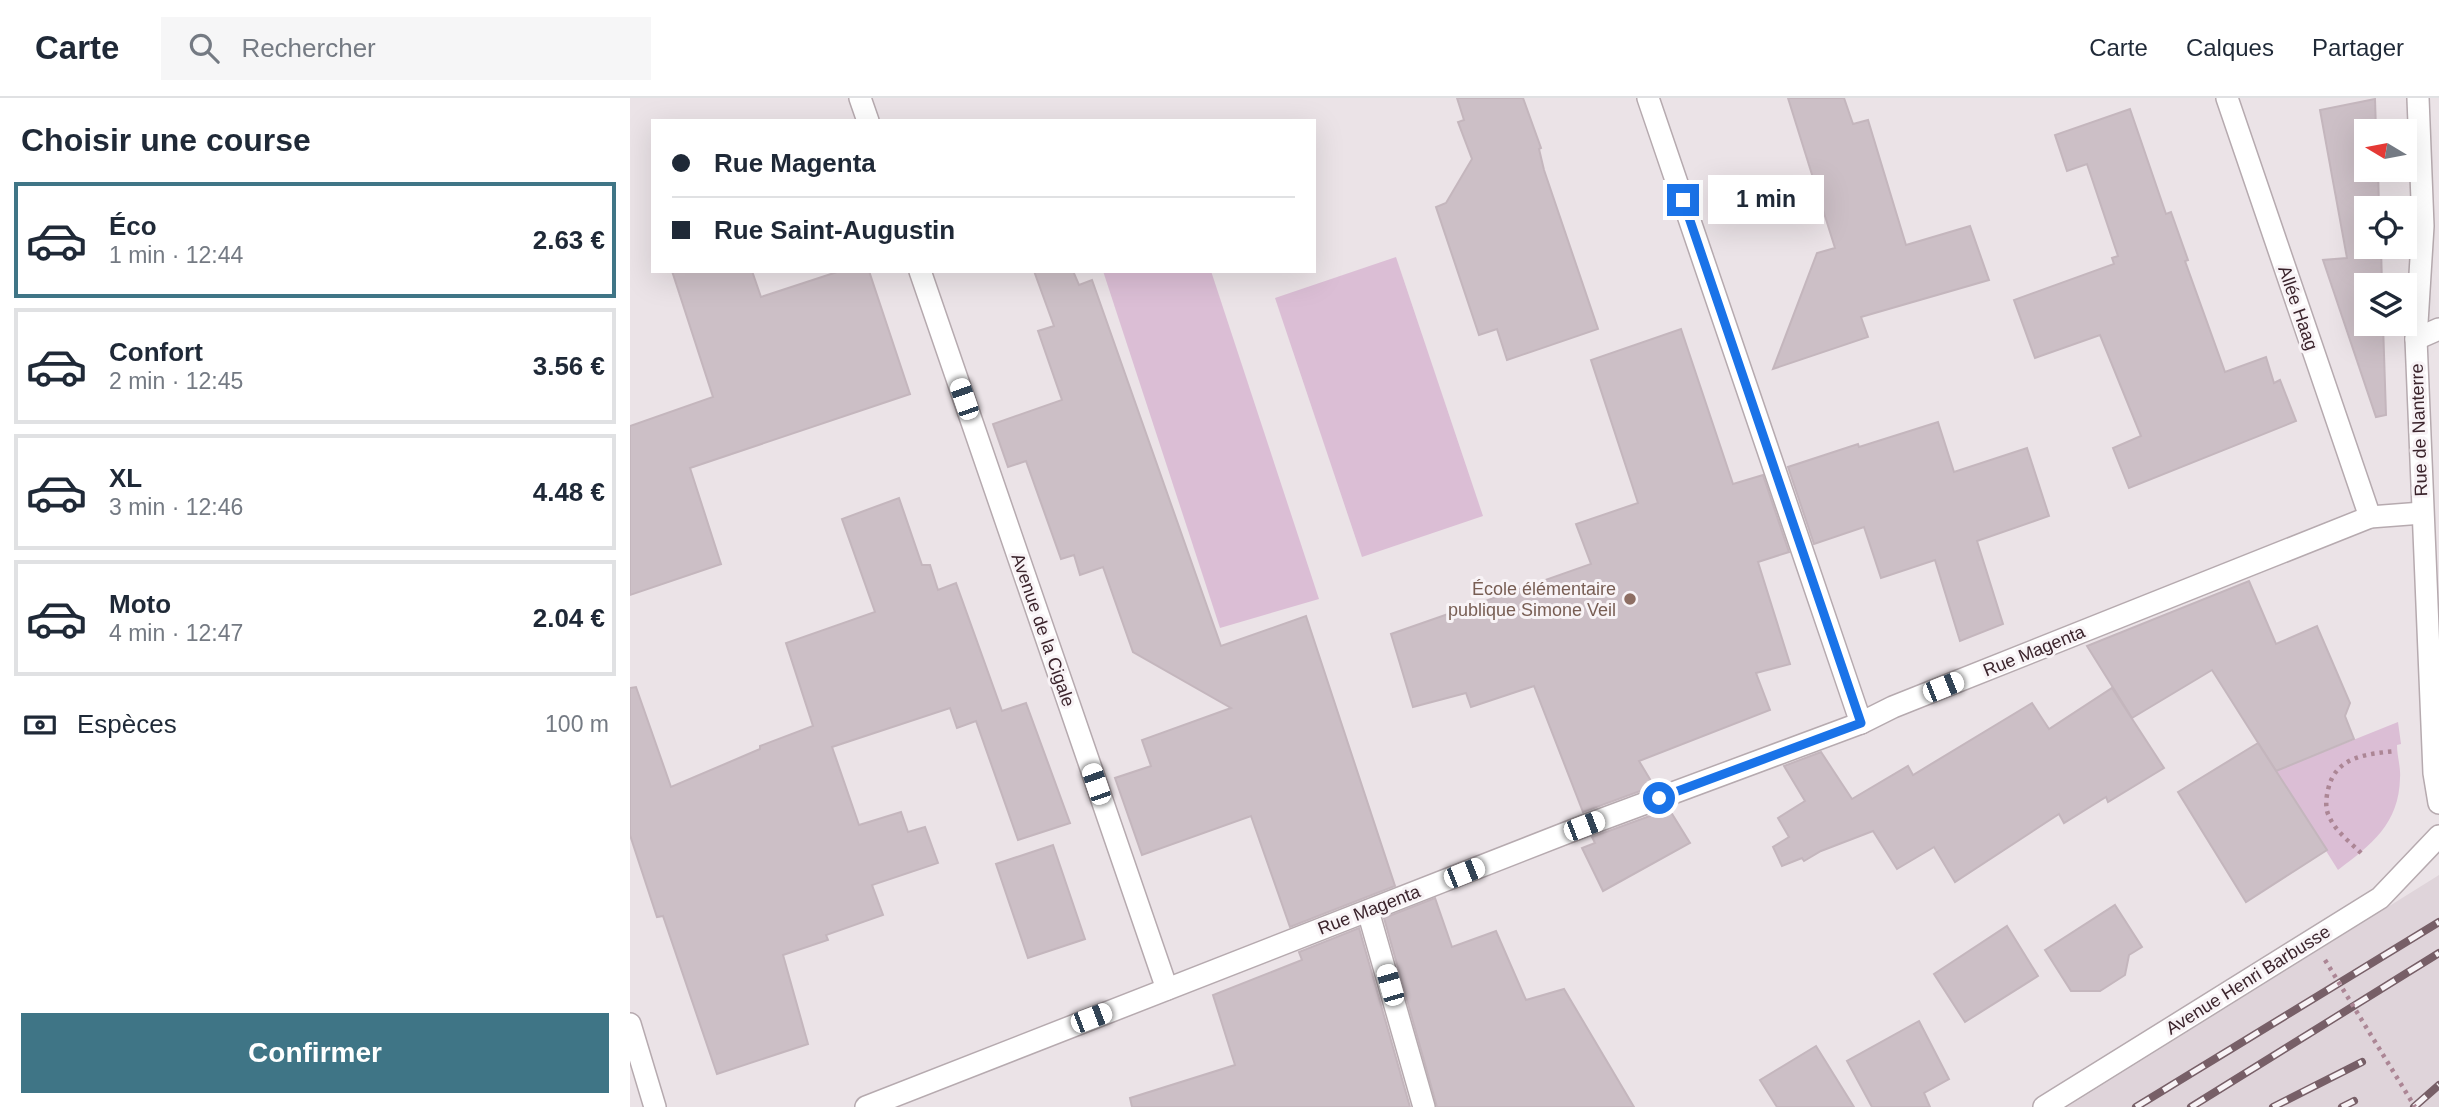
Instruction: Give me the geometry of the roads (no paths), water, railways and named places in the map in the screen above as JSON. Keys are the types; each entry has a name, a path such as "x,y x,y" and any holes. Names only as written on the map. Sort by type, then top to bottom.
{"street":[{"path":"860,98 867,119"},
{"path":"1648,98 1861,723"},
{"name":"Allée Haag","path":"2227,98 2370,517"},
{"name":"Rue de Nanterre","path":"2418,98 2423,226 2416,339 2434,773 2439,803"},
{"name":"Avenue de la Cigale","path":"921,273 1167,989"},
{"path":"2416,339 2439,329"},
{"name":"Rue Magenta","path":"866,1107 1584,826 1861,723 1893,707 2370,517 2422,513"},
{"name":"Avenue Henri Barbusse","path":"2044,1107 2380,898 2439,836"},
{"path":"1368,911 1424,1107"},
{"path":"630,1024 655,1107"}],"railway":[{"path":"2136,1107 2439,922"},
{"path":"2191,1107 2439,953"},
{"path":"2273,1107 2362,1062"},
{"path":"2414,1107 2439,1085"},
{"path":"2342,1107 2354,1101"}],"place":[{"name":"École élémentaire publique Simone Veil","path":"1630,599"}]}
